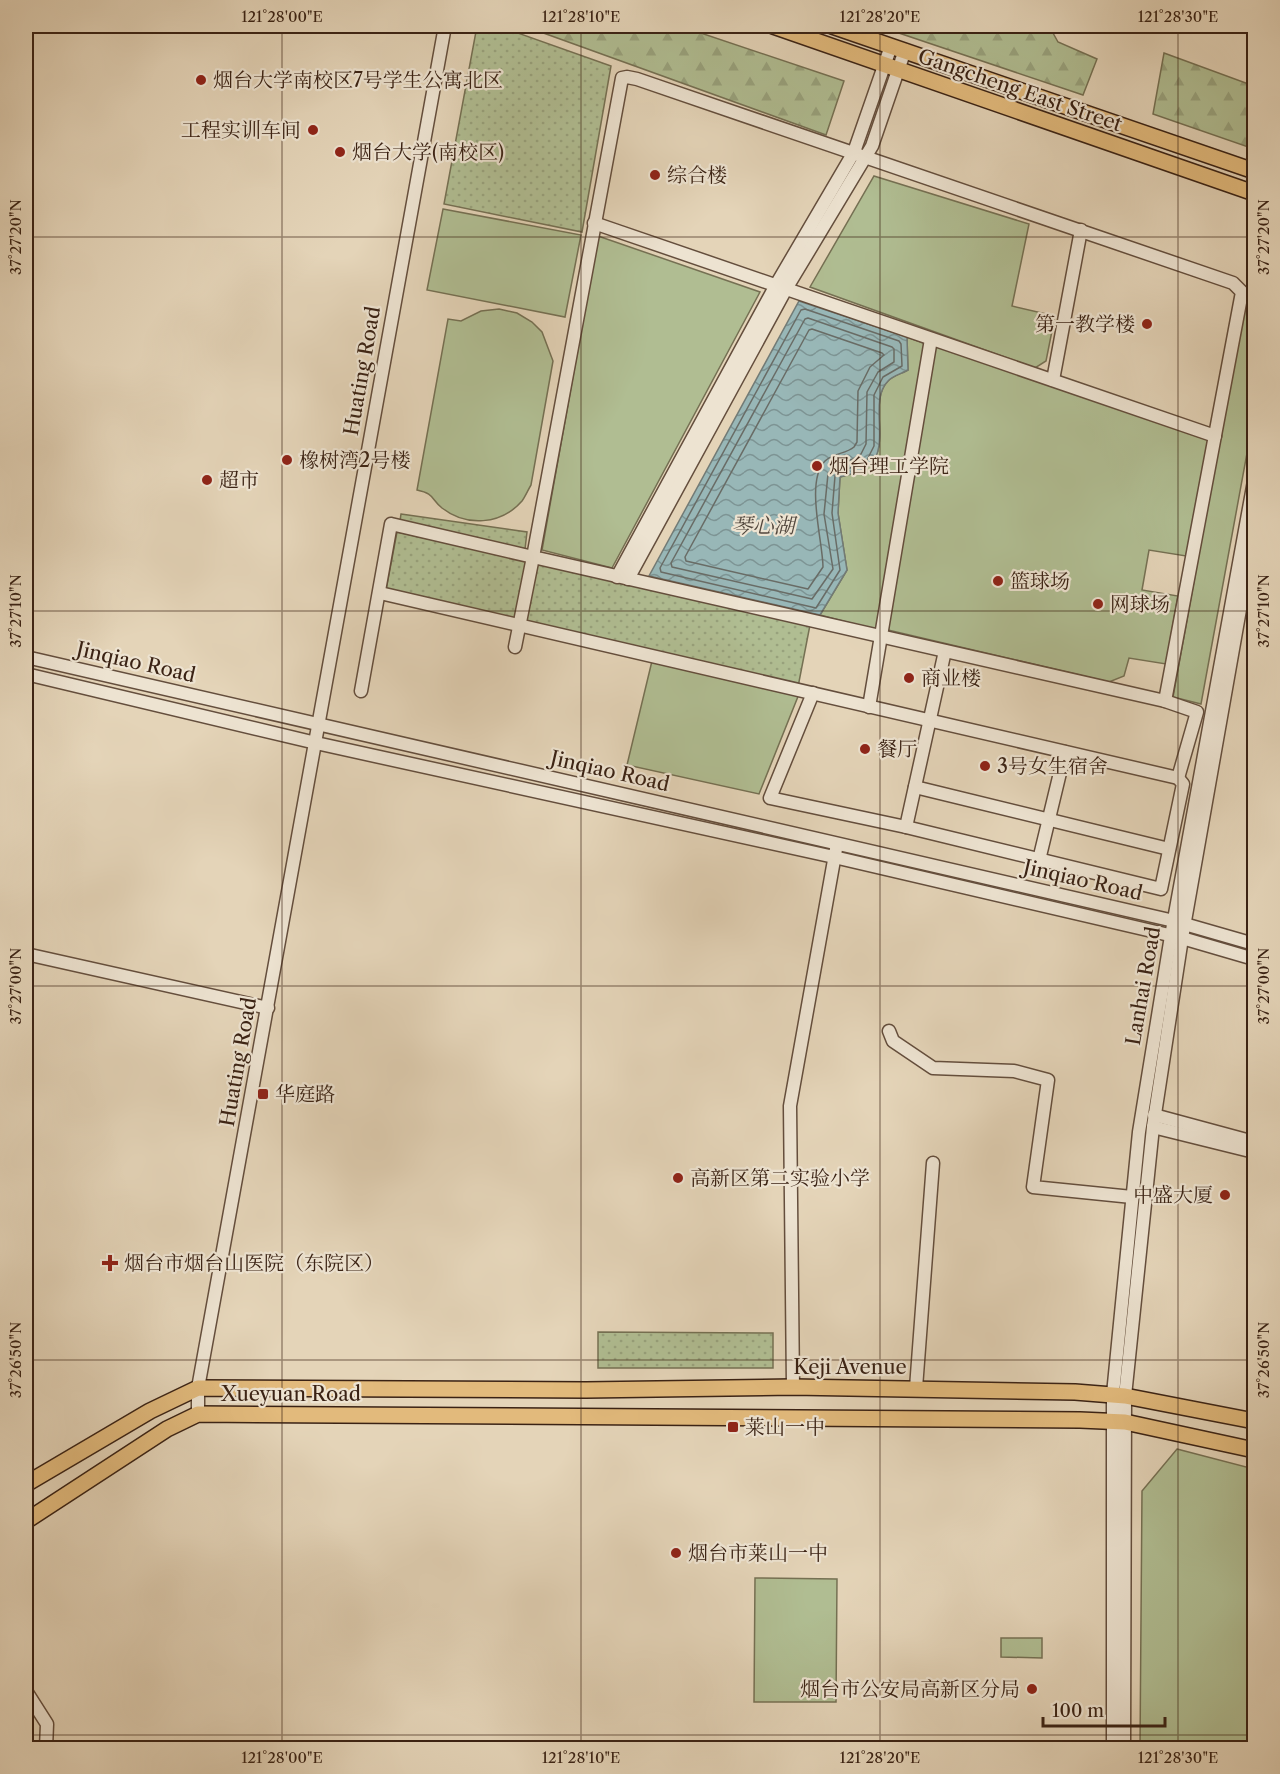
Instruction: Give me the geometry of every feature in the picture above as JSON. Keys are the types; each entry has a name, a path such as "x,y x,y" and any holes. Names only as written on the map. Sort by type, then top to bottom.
{"main road":[{"name":"Gangcheng East Street","path":"773,26 1254,193"},
{"name":"Gangcheng East Street","path":"832,26 1254,171"},
{"name":"Xueyuan Road","path":"26,1484 150,1411 198,1388 586,1390"},
{"name":"Keji Avenue","path":"586,1390 916,1388 1119,1395 1254,1421"},
{"path":"586,1390 586,1416 1119,1421 1254,1450"},
{"name":"Xueyuan Road","path":"26,1521 167,1429 198,1414 586,1416"}],"street":[{"name":"Huating Road","path":"198,1414 198,1388 445,26"},
{"path":"623,578 781,287 860,154 898,48"},
{"path":"515,647 622,78 637,79 1233,283 1242,292 1165,701"},
{"path":"594,223 1215,436"},
{"path":"1053,380 1081,230"},
{"path":"868,707 931,339"},
{"name":"Lanhai Road","path":"1119,1395 1179,922 1254,481"},
{"path":"361,691 391,524 1165,701 1197,712 1178,778"},
{"name":"Lanhai Road","path":"1179,922 1254,530"},
{"path":"380,593 813,693 868,707 1178,778 1183,784 1161,889 906,827 770,798 813,693"},
{"path":"906,827 945,651"},
{"name":"Jinqiao Road","path":"26,657 1179,922 1254,944"},
{"name":"Jinqiao Road","path":"26,674 316,743 834,857 1177,937 1254,959"},
{"path":"1039,860 1065,752"},
{"path":"915,787 1169,849"},
{"path":"793,1387 790,1106 837,843"},
{"name":"Lanhai Road","path":"1119,1395 1132,1197 1139,1132 1177,937"},
{"path":"26,954 268,1008"},
{"path":"889,1031 893,1041 933,1068 1014,1071 1048,1080 1033,1187 1132,1197"},
{"path":"1153,1121 1254,1142"},
{"path":"1153,1121 1254,1152"},
{"path":"916,1388 933,1163"},
{"path":"1119,1395 1124,1749"},
{"path":"1113,1749 1119,1421"},
{"path":"26,1691 47,1724 46,1749"}],"green space":[{"path":"477,26 498,26 611,66 582,232 444,204"},
{"path":"524,26 680,26 844,81 826,135"},
{"path":"878,26 1031,26 1053,33 1058,42 1097,59 1083,95"},
{"path":"1164,53 1254,86 1254,149 1153,114"},
{"path":"874,176 1029,224 1012,306 1055,316 1046,361 1035,368 810,287"},
{"path":"443,209 581,235 565,317 427,290"},
{"path":"598,236 760,292 612,568 542,550"},
{"path":"1247,288 1254,290 1254,415 1201,704 1173,697"},
{"path":"499,309 517,313 532,322 542,332 553,361 531,485 522,501 504,515 483,521 472,520 451,514 430,495 417,490 448,319 461,321 481,311"},
{"path":"907,337 926,344 877,630 820,615 847,570 838,513 840,477 864,469 876,456 880,435 879,411 882,390 890,379 908,370"},
{"path":"935,345 1208,440 1186,556 1149,550 1142,590 1178,596 1166,664 1129,658 1124,676 1109,682 888,630"},
{"path":"401,514 527,532 525,549 400,521"},
{"path":"397,532 530,561 517,623 386,590"},
{"path":"537,563 810,625 798,687 524,623"},
{"path":"652,661 799,694 759,794 627,765"},
{"path":"598,1332 773,1333 773,1368 598,1368"},
{"path":"1177,1449 1254,1469 1254,1748 1140,1748 1142,1491"},
{"path":"755,1578 837,1579 836,1702 754,1702"},
{"path":"1001,1638 1042,1638 1042,1658 1001,1657"}],"water":[{"name":"琴心湖","path":"799,301 907,337 908,370 890,379 882,390 879,411 879,446 876,456 864,469 840,477 838,513 847,570 820,615 649,576"}],"place":[{"name":"烟台大学南校区7号学生公寓北区","path":"201,80"},
{"name":"工程实训车间","path":"313,130"},
{"name":"烟台大学(南校区)","path":"340,152"},
{"name":"综合楼","path":"655,175"},
{"name":"第一教学楼","path":"1147,324"},
{"name":"橡树湾2号楼","path":"287,460"},
{"name":"烟台理工学院","path":"817,466"},
{"name":"超市","path":"207,480"},
{"name":"篮球场","path":"998,581"},
{"name":"网球场","path":"1098,604"},
{"name":"商业楼","path":"909,678"},
{"name":"餐厅","path":"865,749"},
{"name":"3号女生宿舍","path":"985,766"},
{"name":"华庭路","path":"263,1094"},
{"name":"高新区第二实验小学","path":"678,1178"},
{"name":"中盛大厦","path":"1225,1195"},
{"name":"烟台市烟台山医院（东院区）","path":"110,1263"},
{"name":"莱山一中","path":"733,1427"},
{"name":"烟台市莱山一中","path":"676,1553"},
{"name":"烟台市公安局高新区分局","path":"1032,1689"}]}
